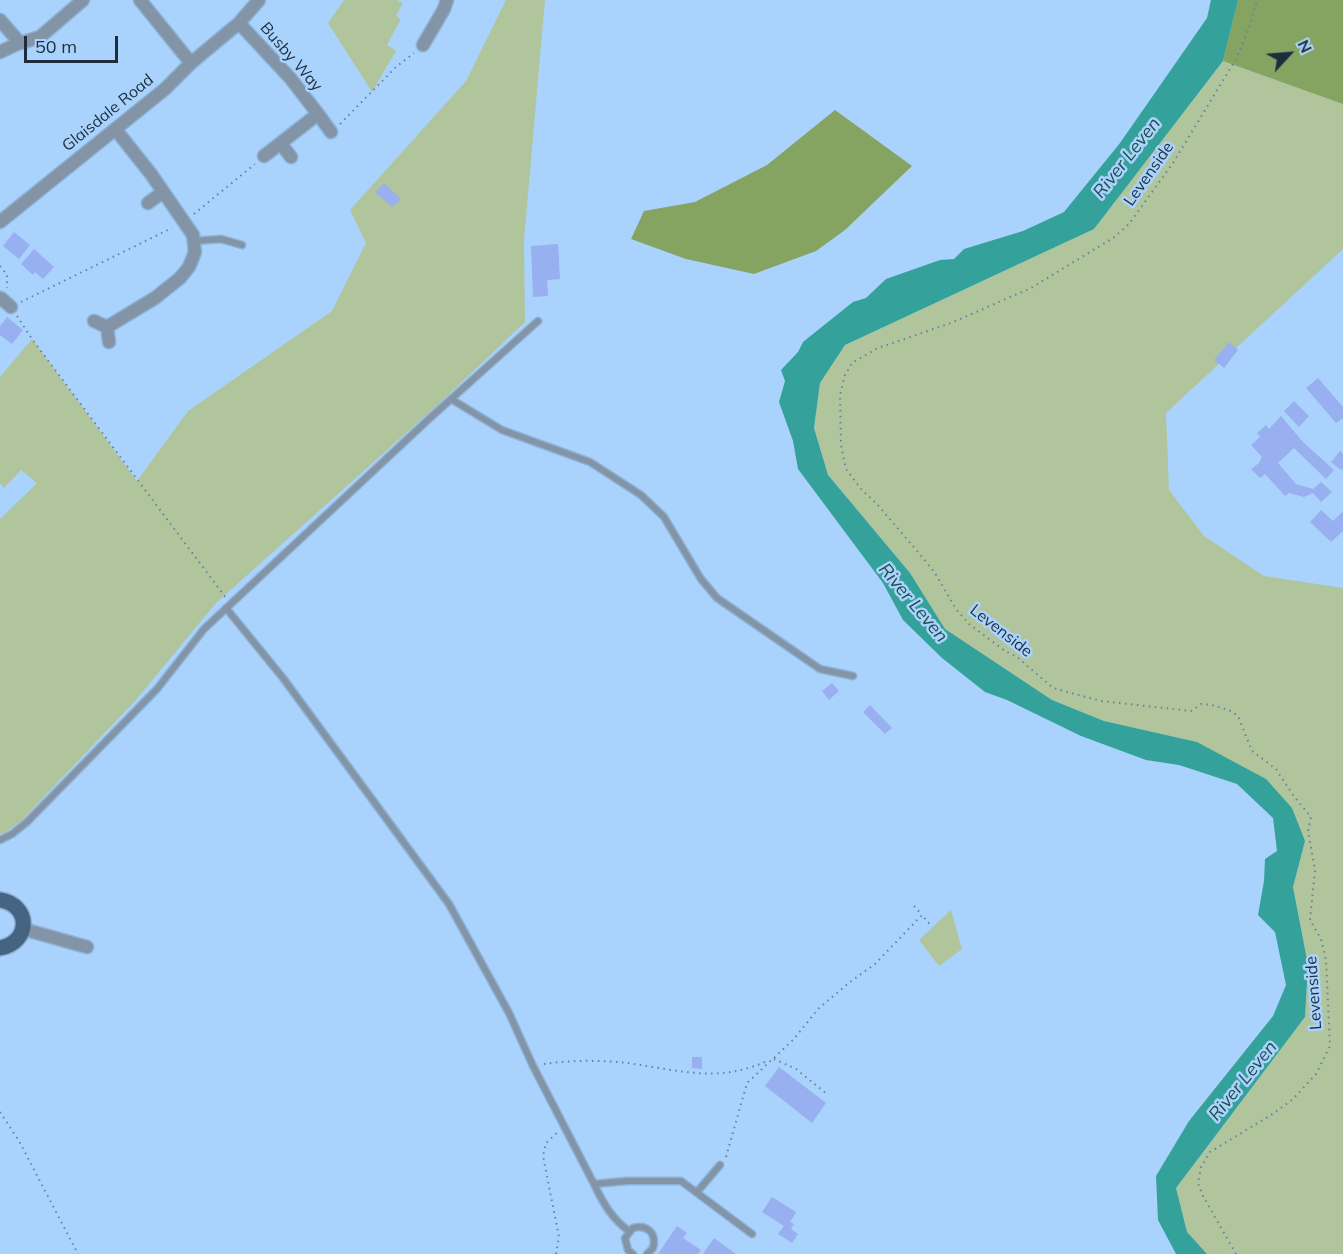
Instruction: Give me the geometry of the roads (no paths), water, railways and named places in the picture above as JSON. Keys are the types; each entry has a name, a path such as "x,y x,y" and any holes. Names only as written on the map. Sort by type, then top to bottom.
{"main road":[{"path":"0,900 16,906 21,913 23,928 15,942 0,948"}],"street":[{"path":"0,52 40,37 83,0"},
{"path":"140,0 191,63"},
{"name":"Glaisdale Road","path":"0,222 165,89 191,63 239,23 259,0"},
{"path":"416,30 426,41 447,0"},
{"path":"0,21 20,43"},
{"name":"Busby Way","path":"239,23 291,79 331,132"},
{"name":"Busby Way","path":"264,156 318,114"},
{"path":"107,327 155,298 180,278 189,267 195,252 193,235 116,130"},
{"path":"281,144 291,157"},
{"path":"148,203 163,192"},
{"path":"2,295 11,307"},
{"path":"94,321 107,327"},
{"path":"107,327 109,342"},
{"path":"23,928 87,947"}],"lane":[{"path":"194,241 220,239 242,245"},
{"path":"0,840 27,822 122,726 157,689 204,629 538,321"},
{"path":"451,399 502,430 590,462 641,495 664,517 701,579 717,598 820,669 852,676"},
{"path":"228,606 284,678 448,904 509,1013 533,1066 602,1202 615,1221 629,1231"},
{"path":"697,1192 720,1165"},
{"path":"594,1185 627,1181 681,1181 752,1234"},
{"path":"628,1253 625,1243 629,1231 641,1226 651,1232 655,1243 647,1254"}],"water":[{"name":"River Leven","path":"1211,0 1238,0 1223,61 1094,229 845,345 820,383 814,428 828,475 910,573 945,629 1052,700 1104,721 1197,742 1266,779 1292,808 1305,841 1293,887 1308,965 1305,1017 1176,1188 1187,1232 1207,1254 1176,1254 1158,1220 1156,1176 1189,1121 1273,1016 1286,985 1275,932 1258,915 1265,859 1277,851 1273,818 1237,784 1179,765 1146,760 1081,736 1007,700 985,692 942,658 903,620 883,583 798,469 793,441 779,402 785,381 781,370 798,352 803,342 853,302 866,298 886,279 940,260 954,259 964,249 1023,231 1064,212 1120,143 1207,18"}]}
